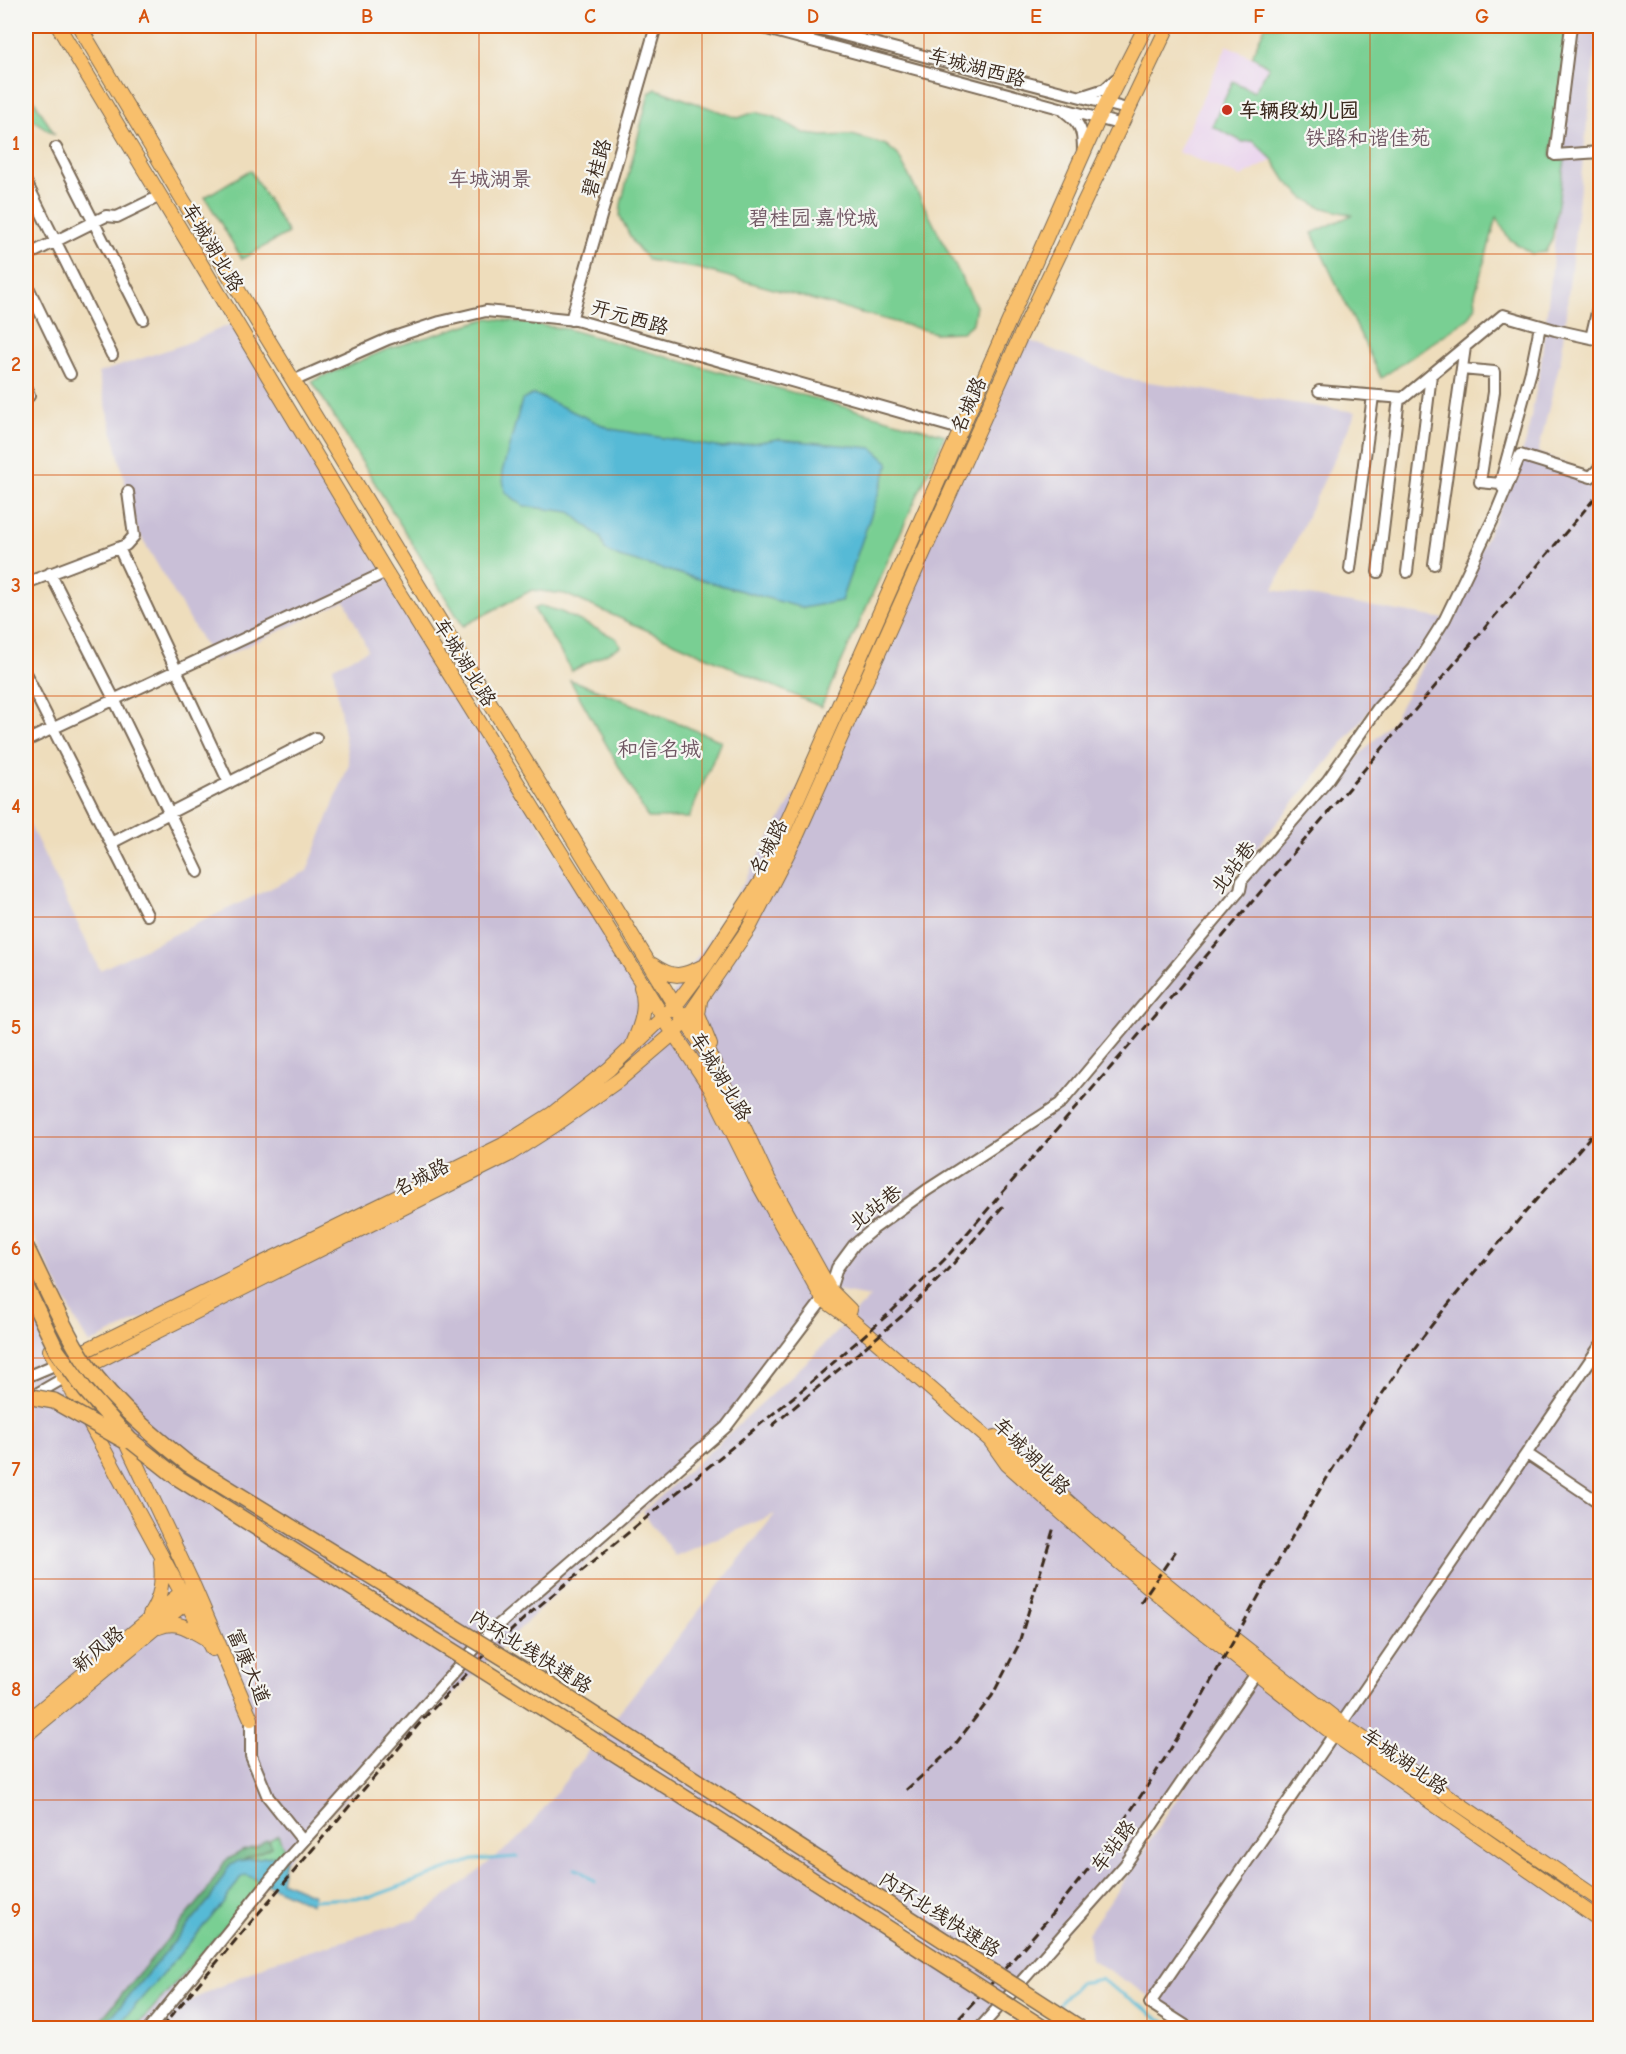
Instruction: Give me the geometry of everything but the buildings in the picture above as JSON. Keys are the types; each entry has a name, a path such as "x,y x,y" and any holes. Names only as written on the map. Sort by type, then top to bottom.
{"highway":[{"name":"内环北线快速路","path":"26,1247 76,1347 104,1386 143,1427 187,1462 540,1680 1080,2028"},
{"name":"内环北线快速路","path":"26,1287 57,1350 86,1391 130,1440 178,1478 668,1787 1043,2028"},
{"path":"26,1398 54,1401 156,1460"}],"main road":[{"name":"车城湖北路","path":"58,26 386,572 663,1017 710,1087 757,1181 827,1295 848,1317 990,1440 1007,1464 1095,1542 1200,1629 1600,1920"},
{"name":"车城湖北路","path":"79,26 675,1006 713,1061 766,1175 827,1295 851,1312 1100,1530 1339,1729 1600,1900"},
{"name":"名城路","path":"57,1364 503,1145 552,1114 609,1069 675,1006 706,965 761,880 1099,118 1146,26"},
{"name":"名城路","path":"64,1378 508,1155 603,1091 686,1021 749,928 796,835 1011,357 1119,124 1168,26"},
{"path":"650,963 668,975 690,973 706,965"},
{"path":"632,1047 643,1019 644,996 636,974"},
{"path":"700,1000 698,1015 702,1030 768,1165 766,1175"},
{"path":"647,1056 661,1049 676,1050 690,1057"},
{"name":"富康大道","path":"26,1236 90,1366 207,1639 251,1719"},
{"path":"26,1299 32,1305 45,1303 50,1298 50,1286"},
{"name":"富康大道","path":"26,1299 64,1378 160,1554 189,1594 251,1719"},
{"path":"148,1627 159,1601 162,1582 160,1554"},
{"name":"新风路","path":"26,1722 189,1594"},
{"path":"148,1627 168,1623 179,1624 207,1639"},
{"name":"新风路","path":"26,1735 148,1627"}],"street":[{"name":"碧桂路","path":"571,320 656,26"},
{"name":"车城湖西路","path":"756,26 1119,124"},
{"name":"车城湖西路","path":"808,26 1127,109"},
{"path":"1571,26 1555,155 1600,152"},
{"path":"1081,97 1105,89 1121,75"},
{"path":"1059,107 1076,120 1083,134 1083,155"},
{"path":"56,148 143,319"},
{"path":"26,182 112,355"},
{"path":"26,256 106,216 117,217 160,196"},
{"path":"26,284 70,374"},
{"path":"1319,391 1403,398 1503,315 1596,339 1600,299"},
{"name":"开元西路","path":"293,381 388,339 440,322 486,311 571,320 960,429"},
{"path":"1462,369 1494,372 1494,392 1480,482 1503,487 1540,326"},
{"path":"1434,564 1465,347"},
{"path":"1407,572 1431,375"},
{"path":"1350,569 1373,396"},
{"path":"1378,572 1399,398"},
{"name":"北站巷","path":"150,2028 303,1841 486,1636 726,1427 827,1295 837,1268 854,1245 927,1190 1060,1104 1240,890 1242,880 1328,780 1378,708 1414,668 1445,619 1503,487 1520,455 1591,477 1600,467"},
{"path":"26,583 126,545 134,536 128,492"},
{"path":"119,548 229,783"},
{"path":"26,741 386,572"},
{"path":"50,573 198,872"},
{"path":"26,675 147,915"},
{"path":"111,843 316,738"},
{"path":"1189,2028 1150,2003 1600,1346"},
{"path":"26,1377 57,1364"},
{"path":"26,1398 64,1378"},
{"path":"1527,1454 1600,1503"},
{"name":"车站路","path":"980,2028 1125,1865 1257,1672"},
{"path":"251,1719 251,1756 268,1797 303,1841"}],"shaded area":[{"path":"1576,26 1598,26 1561,358 1538,453 1600,478 1600,2028 1199,2028 1091,1959 1088,1933 1244,1693 1125,1865 978,2028 26,2028 26,1300 65,1378 366,1209 89,1344 26,1222 26,817 100,970 307,871 349,764 333,667 368,650 345,601 214,661 137,530 98,373 182,345 236,322 644,996 631,1036 666,1004 723,918 821,749 1020,337 1128,379 1356,412 1273,590 1445,619 1234,875 1217,902 1391,723 1443,630 1504,500 1526,442 1540,370 1552,269","holes":["830,1290 870,1297 812,1357 643,1512 675,1556 775,1514 522,1836 417,1919 269,1963 158,2016 303,1841 726,1427"]},
{"name":"车辆段幼儿园","path":"1227,45 1269,66 1247,106 1253,141 1273,160 1241,177 1178,152"}],"green space":[{"path":"1265,26 1569,26 1551,157 1565,160 1552,240 1545,252 1532,254 1509,239 1497,217 1475,294 1476,306 1469,318 1381,378 1312,233 1352,215 1320,207 1304,198 1286,181 1273,160 1253,141 1243,142 1212,126 1233,81 1254,92 1269,67 1252,56"},
{"path":"26,87 55,135 26,115"},
{"path":"656,89 738,118 755,112 775,117 806,134 852,135 886,145 898,155 976,306 973,323 962,332 935,333 700,269 648,260 633,242 620,216 649,93"},
{"path":"250,170 288,233 242,259 205,197"},
{"path":"489,318 567,329 945,435 821,707 565,594 532,590 463,626 312,381 388,349"},
{"path":"541,606 559,611 616,638 621,646 572,671 534,609"},
{"path":"570,680 721,741 689,818 648,818"},
{"path":"278,1835 286,1854 238,1861 272,1847 268,1841"},
{"path":"266,1840 272,1847 229,1866 211,1898 102,2028 94,2028 205,1894 225,1861"},
{"path":"246,1874 264,1883 135,2028 116,2028 222,1905 240,1878"}],"water":[{"path":"534,394 611,429 723,448 777,439 872,448 889,463 841,601 803,608 619,557 605,550 601,538 570,512 524,506 505,492 502,472 522,400"},
{"path":"286,1854 281,1881 314,1895 311,1904 246,1875 240,1878 222,1905 116,2028 102,2028 211,1898 229,1866 238,1861"}],"waterway":[{"path":"310,1898 313,1900 371,1897 473,1860 517,1857"},
{"path":"575,1869 595,1882"},
{"path":"1057,2006 1078,1984 1100,1979 1174,2028"}],"railway":[{"path":"161,2028 426,1716 482,1658 528,1615 802,1390 892,1311 944,1260 1156,1015 1600,492"},
{"path":"950,2028 1004,1970 1082,1877 1129,1813 1177,1739 1321,1487 1413,1351 1473,1274 1600,1125"},
{"path":"772,1426 902,1316 953,1264 1004,1205"},
{"path":"906,1790 951,1750 992,1696 1018,1646 1054,1527"},
{"path":"1140,1603 1177,1549"}],"place":[{"name":"车辆段幼儿园","path":"1227,110"}],"district":[{"name":"铁路和谐佳苑","path":"1368,138"},
{"name":"车城湖景","path":"490,179"},
{"name":"碧桂园·嘉悦城","path":"813,218"},
{"name":"和信名城","path":"659,749"}]}
